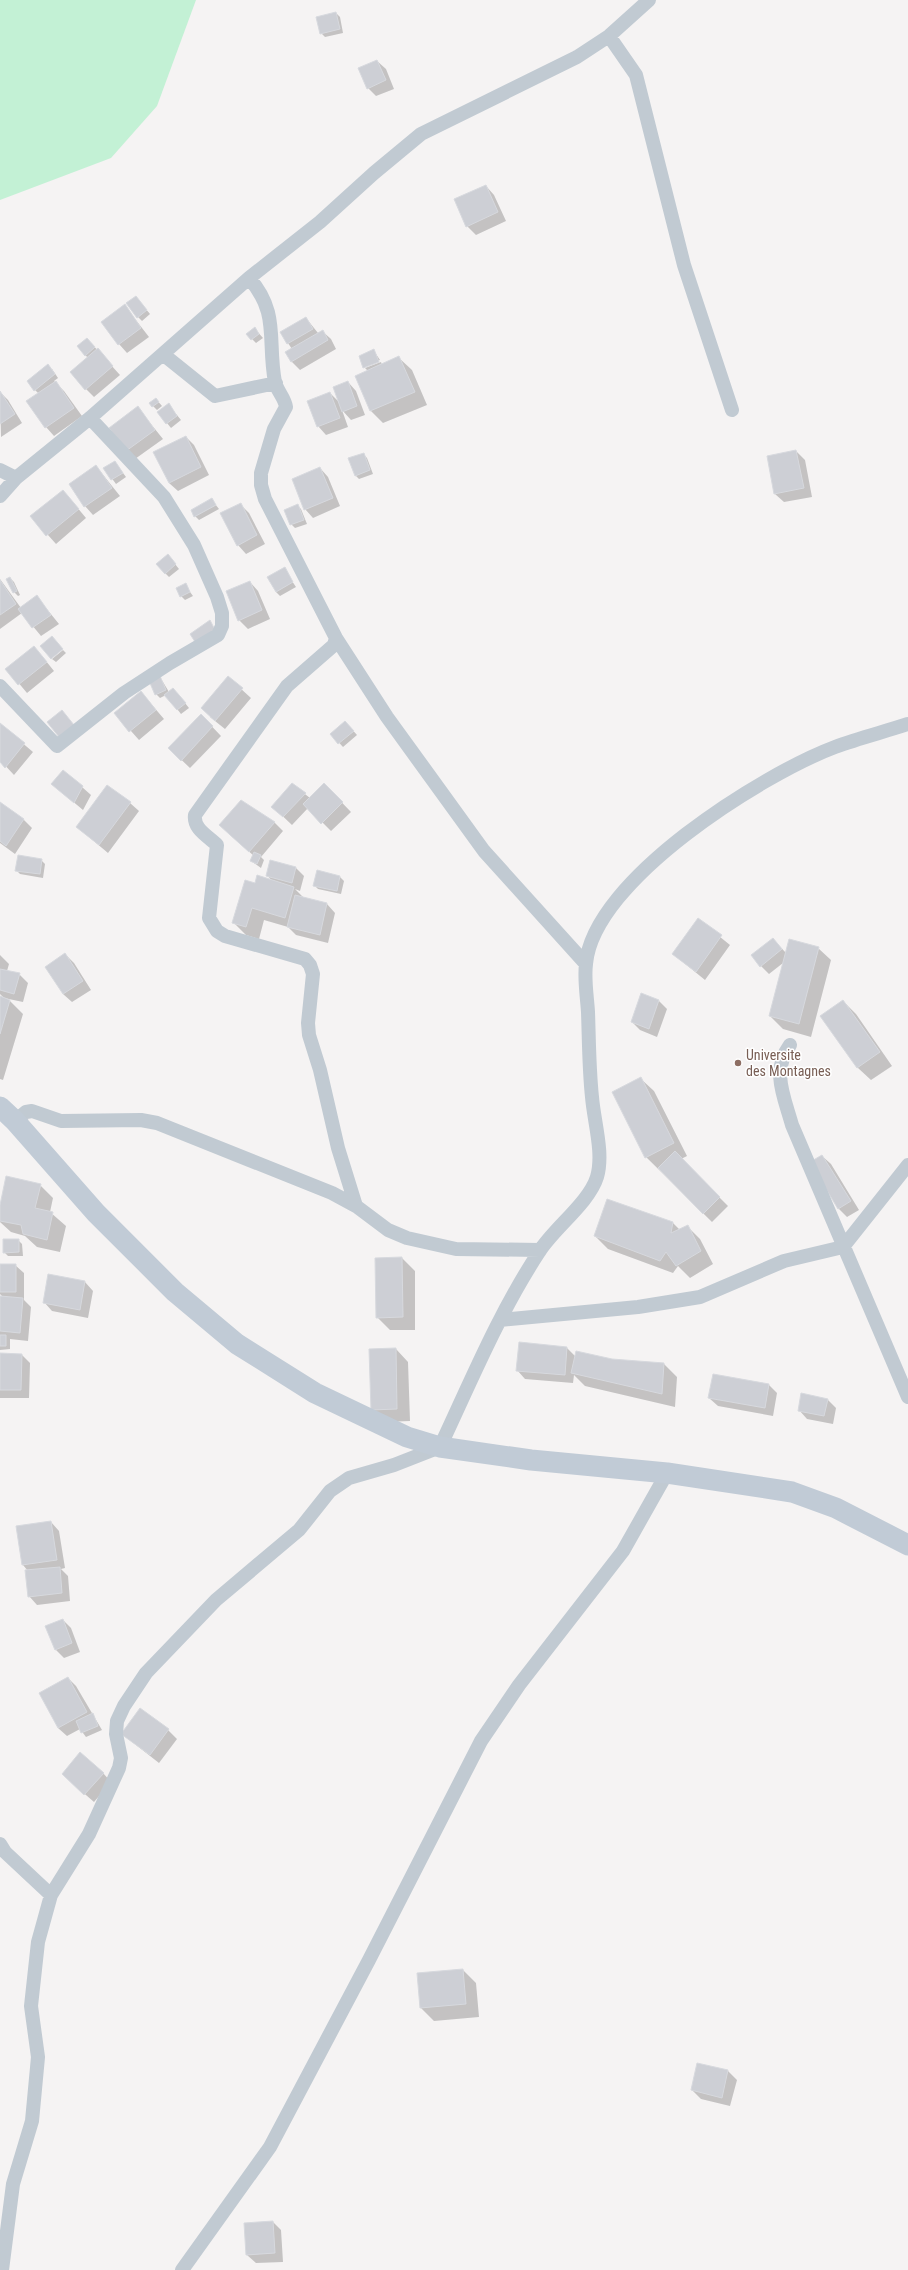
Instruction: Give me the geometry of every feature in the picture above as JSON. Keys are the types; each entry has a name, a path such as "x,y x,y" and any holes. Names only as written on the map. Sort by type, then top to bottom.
{"street":[{"path":"0,496 16,478 90,418 164,355 249,278 320,222 374,173 421,134 441,123 540,77 578,57 609,36 649,0"},
{"path":"609,36 636,75 684,265 732,410"},
{"path":"249,278 266,301 270,314 276,383 285,401 286,407 274,429 261,473 261,485 265,499 336,638 387,717 484,851 586,964"},
{"path":"164,355 215,396 276,383"},
{"path":"0,686 57,746 124,694 170,663 218,635 222,626 222,613 217,597 194,545 164,497 90,418"},
{"path":"0,470 16,478"},
{"path":"336,638 334,646 287,686 195,815 195,820 196,825 217,845 209,918 212,925 225,936 305,959 310,965 313,974 308,1023 309,1035 320,1070 338,1148 356,1206"},
{"path":"2,2270 13,2184 32,2121 38,2057 31,2006 34,1963 51,1895 89,1834 119,1768 121,1758 116,1734 117,1721 146,1673 216,1600 300,1530 330,1491 349,1478 394,1465 440,1447 500,1320 540,1250 590,1192 597,1177 598,1155 592,1095 586,964 592,937 611,905 651,863 712,816 769,779 834,747 908,724"},
{"path":"790,1045 783,1055 781,1063 782,1088 792,1125 908,1397"},
{"path":"8,1114 32,1111 61,1121 141,1120 157,1123 332,1193 356,1206 388,1230 407,1238 456,1249 540,1250"},
{"path":"8,1114 101,1218 175,1292 237,1344 315,1393 407,1437 440,1447 531,1460 667,1473 792,1492 836,1508 908,1545"},
{"path":"500,1320 638,1307 700,1297 784,1261 843,1247 908,1165"},
{"path":"182,2270 270,2148 370,1960 481,1741 519,1685 623,1551 667,1473"},
{"path":"0,1844 6,1852 51,1895"}],"green space":[{"path":"0,0 196,0 157,106 111,158 0,200"}],"building":[{"path":"336,12 340,29 320,34 316,17"},
{"path":"377,60 386,80 367,89 358,68"},
{"path":"486,185 498,212 466,227 454,199"},
{"path":"136,296 147,310 137,318 126,303"},
{"path":"125,304 141,328 118,345 101,322"},
{"path":"306,317 313,329 287,344 280,332"},
{"path":"255,327 259,334 251,340 246,334"},
{"path":"323,330 328,340 291,362 285,352"},
{"path":"87,338 95,347 85,356 77,346"},
{"path":"98,348 113,366 85,390 70,372"},
{"path":"374,349 379,362 363,368 359,356"},
{"path":"399,356 415,392 370,411 355,376"},
{"path":"48,364 55,374 34,391 27,381"},
{"path":"56,381 74,408 45,428 26,401"},
{"path":"348,381 357,406 342,412 333,387"},
{"path":"0,391 15,414 0,424"},
{"path":"330,392 340,418 317,427 307,401"},
{"path":"156,398 159,402 152,407 149,403"},
{"path":"169,403 177,416 166,424 157,412"},
{"path":"138,406 155,430 126,451 109,428"},
{"path":"186,436 201,467 169,483 153,452"},
{"path":"796,450 804,488 774,494 767,456"},
{"path":"364,453 370,470 355,476 348,458"},
{"path":"115,461 123,473 111,480 103,468"},
{"path":"96,465 112,488 84,507 69,484"},
{"path":"320,467 333,498 304,510 292,479"},
{"path":"63,490 79,509 46,536 30,516"},
{"path":"212,498 216,505 194,517 191,510"},
{"path":"241,503 257,535 237,546 220,513"},
{"path":"298,504 304,520 290,525 284,510"},
{"path":"168,554 176,564 165,574 156,564"},
{"path":"285,567 293,582 276,592 267,577"},
{"path":"10,577 17,591 13,593 6,579"},
{"path":"0,580 16,604 0,615"},
{"path":"250,581 262,610 238,621 226,591"},
{"path":"186,583 190,592 180,597 176,588"},
{"path":"37,595 51,615 32,628 18,609"},
{"path":"210,620 216,632 197,645 190,634"},
{"path":"52,636 63,649 51,659 40,646"},
{"path":"34,646 47,662 18,685 5,669"},
{"path":"160,676 166,690 155,695 150,683"},
{"path":"228,676 243,688 215,721 201,708"},
{"path":"173,688 186,703 177,710 164,695"},
{"path":"141,691 156,710 129,732 114,713"},
{"path":"62,710 74,725 59,737 47,722"},
{"path":"201,714 213,726 181,761 168,748"},
{"path":"345,721 354,731 338,744 330,734"},
{"path":"0,723 25,743 5,768 0,762"},
{"path":"63,770 83,786 74,803 51,784"},
{"path":"292,783 306,793 283,817 271,807"},
{"path":"324,783 343,802 321,824 303,804"},
{"path":"107,785 131,802 99,845 76,827"},
{"path":"241,800 275,822 249,852 219,825"},
{"path":"0,802 24,819 6,846 0,841"},
{"path":"254,852 261,855 257,864 250,861"},
{"path":"18,855 42,859 40,874 15,871"},
{"path":"270,860 296,867 292,883 266,876"},
{"path":"317,870 340,876 337,891 313,886"},
{"path":"257,875 294,887 285,918 252,908 246,927 232,923 245,880 255,883"},
{"path":"295,895 327,903 320,935 287,927"},
{"path":"698,918 722,935 696,972 672,954"},
{"path":"773,938 782,949 760,967 751,955"},
{"path":"789,939 819,947 799,1024 769,1016"},
{"path":"65,953 83,981 63,994 45,967"},
{"path":"0,969 20,973 14,994 0,990"},
{"path":"641,993 659,1000 649,1029 631,1022"},
{"path":"0,996 10,1000 0,1034"},
{"path":"843,1000 880,1052 857,1068 820,1016"},
{"path":"641,1077 674,1143 645,1158 612,1092"},
{"path":"675,1151 720,1197 703,1214 658,1168"},
{"path":"822,1155 851,1201 838,1209 810,1162"},
{"path":"6,1176 41,1184 35,1208 53,1212 47,1240 23,1234 21,1225 0,1221 0,1205"},
{"path":"607,1199 673,1222 671,1233 688,1225 701,1251 676,1266 666,1252 660,1261 594,1236"},
{"path":"3,1239 19,1239 19,1252 3,1253"},
{"path":"402,1257 403,1317 376,1318 375,1258"},
{"path":"0,1264 16,1264 16,1292 0,1292"},
{"path":"48,1274 85,1281 80,1310 43,1303"},
{"path":"0,1296 23,1298 20,1333 0,1331"},
{"path":"0,1335 6,1335 6,1346 0,1346"},
{"path":"519,1342 567,1347 565,1375 516,1371"},
{"path":"396,1348 397,1409 371,1410 369,1349"},
{"path":"576,1351 612,1359 664,1363 662,1394 571,1373"},
{"path":"0,1353 22,1354 21,1390 0,1390"},
{"path":"713,1374 769,1384 765,1408 708,1398"},
{"path":"801,1393 828,1399 824,1416 798,1411"},
{"path":"51,1521 57,1560 22,1565 16,1526"},
{"path":"60,1567 62,1593 28,1597 25,1570"},
{"path":"63,1619 72,1643 55,1650 45,1626"},
{"path":"68,1677 87,1712 58,1728 39,1693"},
{"path":"140,1708 169,1729 150,1755 121,1734"},
{"path":"93,1713 98,1726 81,1733 76,1721"},
{"path":"80,1752 104,1773 84,1795 62,1774"},
{"path":"463,1969 466,2004 420,2008 417,1973"},
{"path":"697,2063 728,2070 722,2098 691,2090"},
{"path":"273,2221 275,2253 246,2255 244,2223"}],"place":[{"name":"Universite des Montagnes","path":"738,1063"}]}
